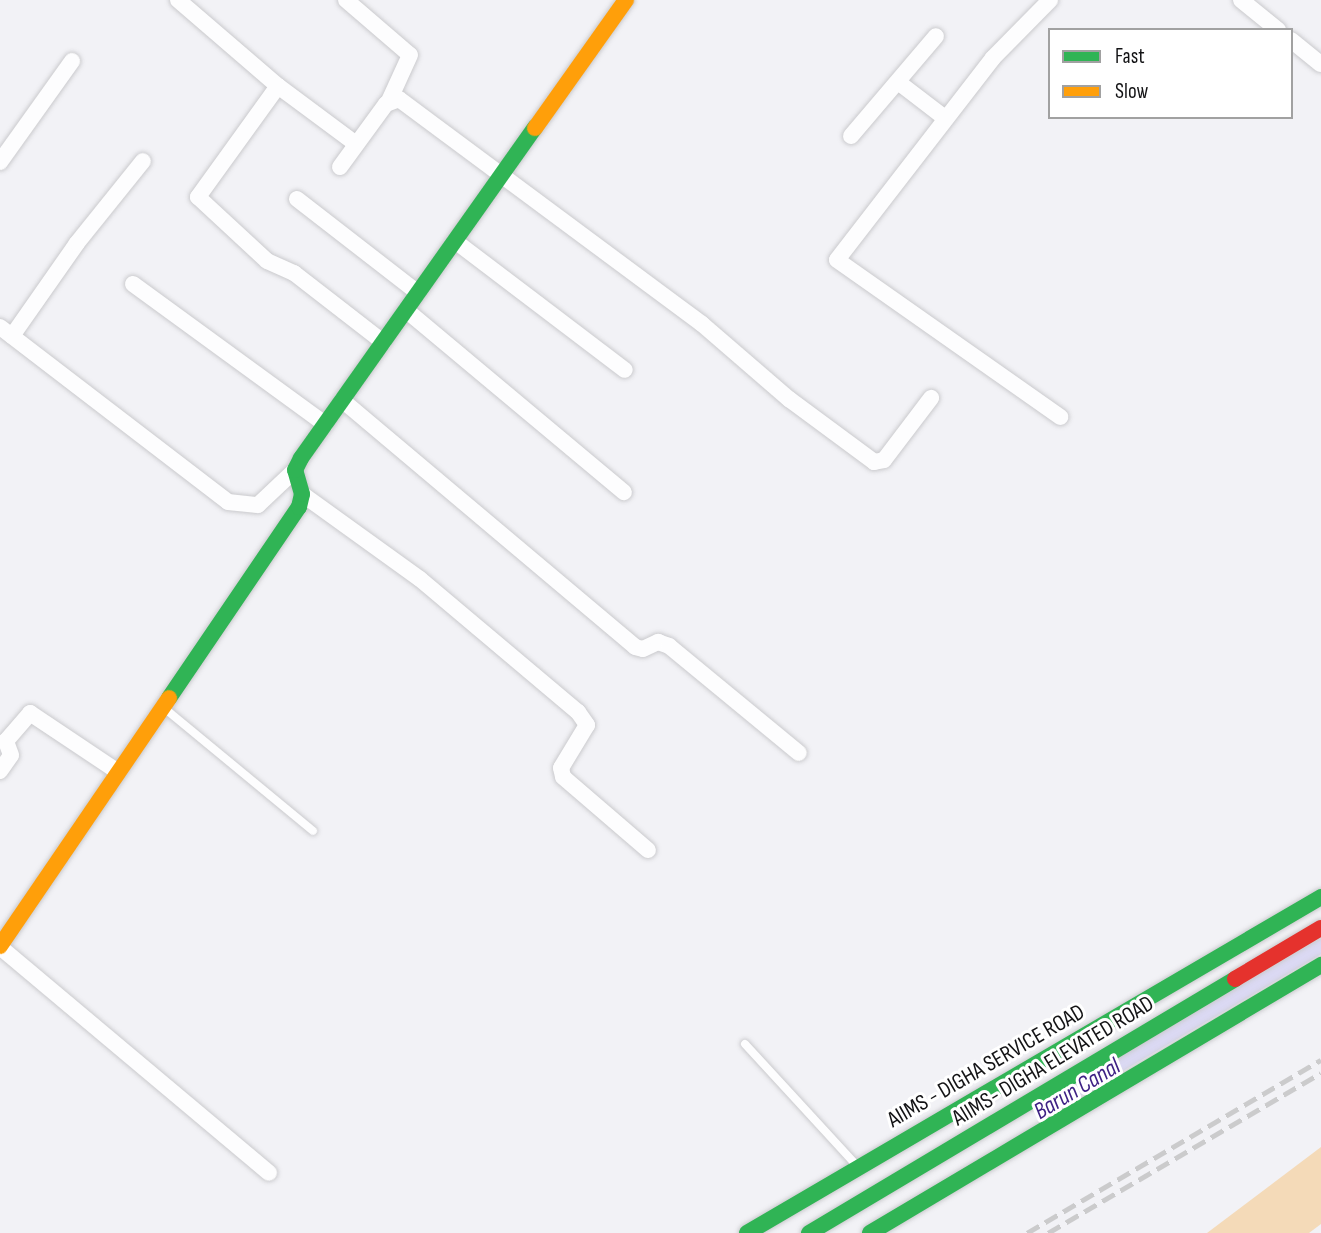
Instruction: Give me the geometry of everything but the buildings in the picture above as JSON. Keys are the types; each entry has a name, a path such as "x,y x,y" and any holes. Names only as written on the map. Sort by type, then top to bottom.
{"main road":[{"path":"0,946 299,507 302,494 295,470 325,424 626,0"},
{"name":"AIIMS - DIGHA SERVICE ROAD","path":"747,1233 1321,897"},
{"name":"AIIMS- DIGHA ELEVATED ROAD","path":"809,1233 1321,928"},
{"path":"870,1233 1321,965"}],"street":[{"path":"178,0 278,86 356,144"},
{"path":"340,167 389,101 410,55 346,0"},
{"path":"1051,0 993,58 837,260 1060,417"},
{"path":"1241,0 1276,28"},
{"path":"852,136 936,36"},
{"path":"1293,42 1321,64"},
{"path":"0,162 72,61"},
{"path":"898,82 945,118"},
{"path":"278,86 200,191 199,199 267,261 294,273 383,342"},
{"path":"389,101 399,99 503,175 877,463 931,398"},
{"path":"143,161 6,332 228,502 258,505 295,470"},
{"path":"297,199 418,293"},
{"path":"455,242 625,370"},
{"path":"133,284 325,424"},
{"path":"406,310 624,492"},
{"path":"342,400 635,646 664,643 799,753"},
{"path":"302,494 420,579 584,719 586,729 561,768 563,777 648,850"},
{"path":"0,771 11,755 6,741 30,713 118,772"},
{"path":"0,946 270,1173"}],"lane":[{"path":"162,706 313,831"},
{"path":"745,1044 858,1168"}],"shaded area":[{"path":"1321,1147 1321,1224 1309,1233 1207,1233"}],"waterway":[{"name":"Barun Canal","path":"1070,1094 1321,946"}],"railway":[{"path":"1027,1233 1321,1060"},
{"path":"1048,1233 1321,1073"}],"traffic: fast":[{"path":"169,698 299,507 302,494 295,470 301,458 535,128"},
{"path":"747,1233 1321,897"},
{"path":"870,1233 1321,965"},
{"path":"809,1233 1235,979"}],"traffic: slow":[{"path":"535,128 626,0"},
{"path":"0,946 169,698"}],"traffic: jam":[{"path":"1235,979 1321,928"}]}
